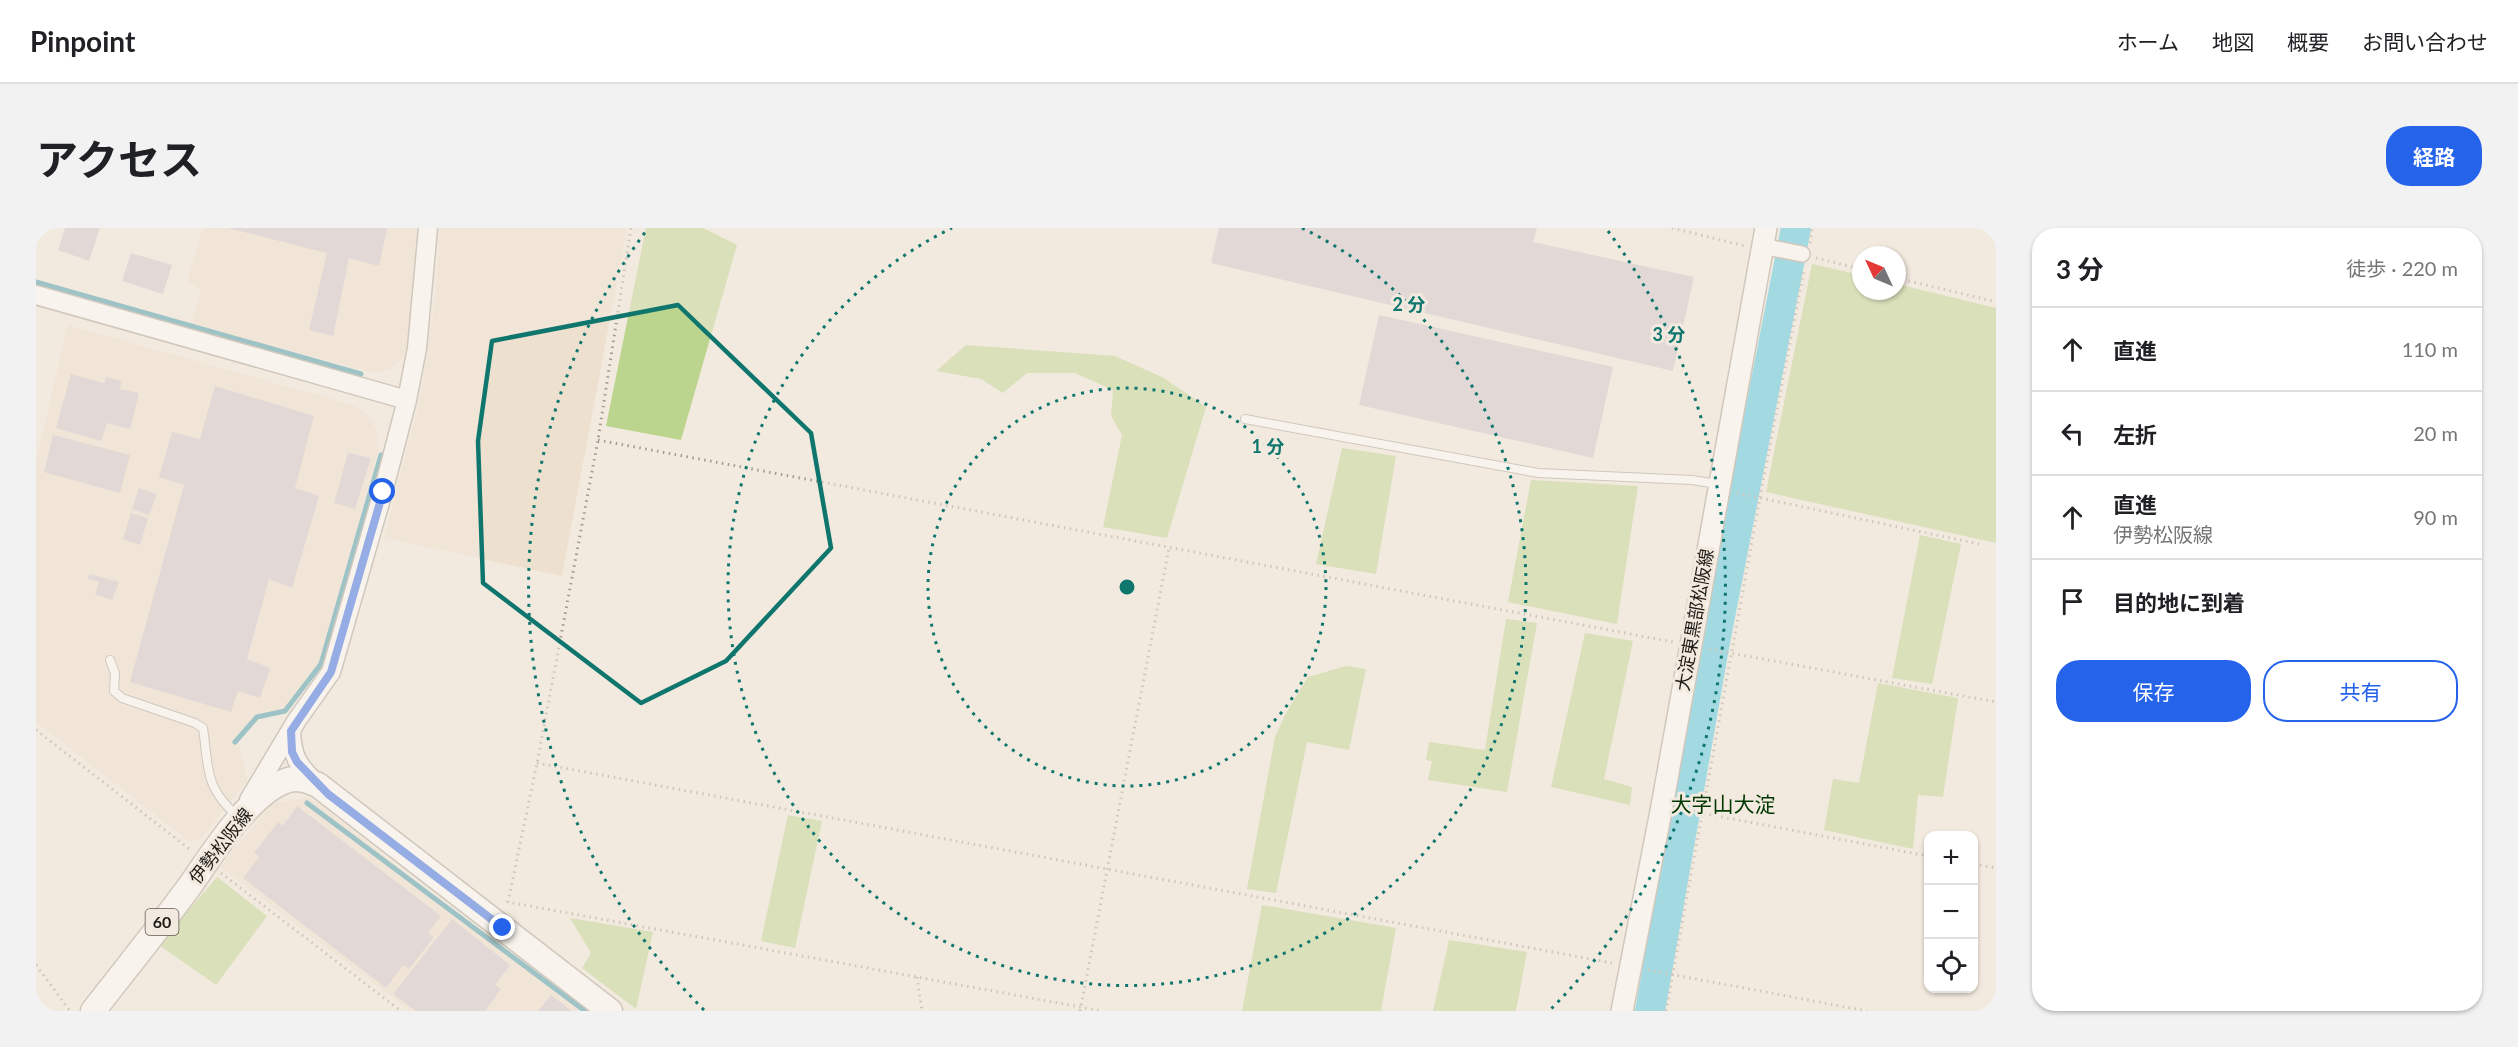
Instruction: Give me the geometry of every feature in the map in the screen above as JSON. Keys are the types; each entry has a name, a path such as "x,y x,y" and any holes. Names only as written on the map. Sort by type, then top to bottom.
{"main road":[{"name":"大淀東黒部松阪線","path":"1622,1011 1636,967 1726,488 1766,243"},
{"name":"伊勢松阪線","path":"93,1011 207,862 233,824 266,792 284,781 303,779 318,785 610,1011"}],"street":[{"path":"233,824 331,672 407,400 417,348 428,228"},
{"path":"1766,243 1805,255"},
{"path":"36,295 407,400"},
{"path":"291,731 292,752 302,768 318,785"}],"lane":[{"path":"1245,419 1538,472 1692,480 1726,488"},
{"path":"110,660 116,673 114,692 122,698 195,723 202,729 211,784 233,824"}],"path":[{"path":"632,228 598,440 537,763 508,902 1080,1009 1102,1011"},
{"path":"1672,228 1766,243"},
{"path":"1666,1011 1670,974 1703,813 1805,255 1812,228"},
{"path":"1805,255 1852,267"},
{"path":"1906,280 1996,302"},
{"path":"598,440 1996,702"},
{"path":"1726,488 1753,496 1979,544"},
{"path":"1080,1009 1169,548"},
{"path":"36,730 400,1011"},
{"path":"537,763 1868,1011"},
{"path":"1678,809 1924,855"},
{"path":"1978,865 1996,868"},
{"path":"36,965 70,1011"},
{"path":"917,977 922,1011"}],"highlighted area":[{"path":"678,305 811,433 831,548 726,661 641,703 483,583 478,441 492,341"}],"shaded area":[{"path":"203,228 417,228 408,346 401,359 390,369 374,373 192,324 201,289 187,282"},
{"path":"440,228 627,228 562,576 384,538 419,404 435,301"},
{"path":"68,325 350,404 367,413 377,431 378,453 319,663 284,709 255,715 233,740 241,749 247,781 200,840 189,841 36,722 36,460"},
{"path":"310,797 580,1011 410,1011 220,867 272,803"}],"green space":[{"path":"646,228 703,228 737,245 681,440 606,426"},
{"path":"1812,264 1852,273 1852,300 1906,300 1906,286 1996,308 1996,543 1766,492"},
{"path":"966,345 1115,356 1164,378 1206,407 1167,538 1103,527 1122,435 1111,416 1113,390 1075,373 1027,373 1003,393 981,379 936,371"},
{"path":"1342,448 1396,456 1376,574 1316,564"},
{"path":"1531,480 1638,486 1617,624 1508,602"},
{"path":"1920,535 1961,544 1932,684 1892,678"},
{"path":"1506,619 1537,623 1507,792 1428,780 1432,761 1426,760 1429,742 1485,750"},
{"path":"1585,633 1633,641 1604,779 1632,787 1630,805 1551,787"},
{"path":"1346,666 1366,669 1349,750 1307,742 1276,893 1247,889 1275,737 1286,713 1308,677"},
{"path":"1878,683 1958,698 1943,797 1918,795 1913,849 1824,830 1833,779 1859,783"},
{"path":"788,815 822,821 795,948 761,941"},
{"path":"217,877 267,916 216,985 159,945"},
{"path":"1262,905 1396,928 1381,1011 1242,1011"},
{"path":"570,918 653,932 636,1009 582,968 591,953"},
{"path":"1449,940 1527,952 1516,1011 1433,1011"}],"building":[{"path":"65,228 100,228 89,261 58,250"},
{"path":"228,228 387,228 379,266 349,258 333,336 309,330 327,253"},
{"path":"1219,228 1537,228 1533,242 1694,277 1673,371 1211,263"},
{"path":"131,253 172,265 163,294 122,281"},
{"path":"1379,315 1613,367 1593,458 1359,405"},
{"path":"71,374 104,383 106,377 122,381 120,389 139,393 130,429 107,423 101,441 56,428"},
{"path":"215,386 314,416 295,488 319,496 292,588 269,579 247,659 270,668 260,698 238,691 231,712 130,682 184,485 159,477 172,432 200,439"},
{"path":"53,435 130,455 120,493 44,472"},
{"path":"348,453 371,458 355,509 334,503"},
{"path":"139,488 157,494 149,515 132,509"},
{"path":"131,513 148,518 140,545 123,539"},
{"path":"89,574 119,582 112,600 95,594 99,582 88,579"},
{"path":"297,806 441,916 428,933 434,937 409,969 403,965 386,988 243,878 259,857 254,853 278,822 283,826"},
{"path":"452,919 510,965 495,985 501,989 485,1011 416,1011 393,994"},
{"path":"551,995 572,1011 538,1011"}],"waterway":[{"path":"1650,1011 1715,642 1796,228"},
{"path":"36,282 361,374"},
{"path":"235,742 257,717 285,711 321,664 381,455"},
{"path":"307,803 585,1011"}],"district":[{"name":"大字山大淀","path":"1723,805"}],"route":[{"path":"383,492 331,672 291,731 292,752 308,776 328,794 503,928"}]}
